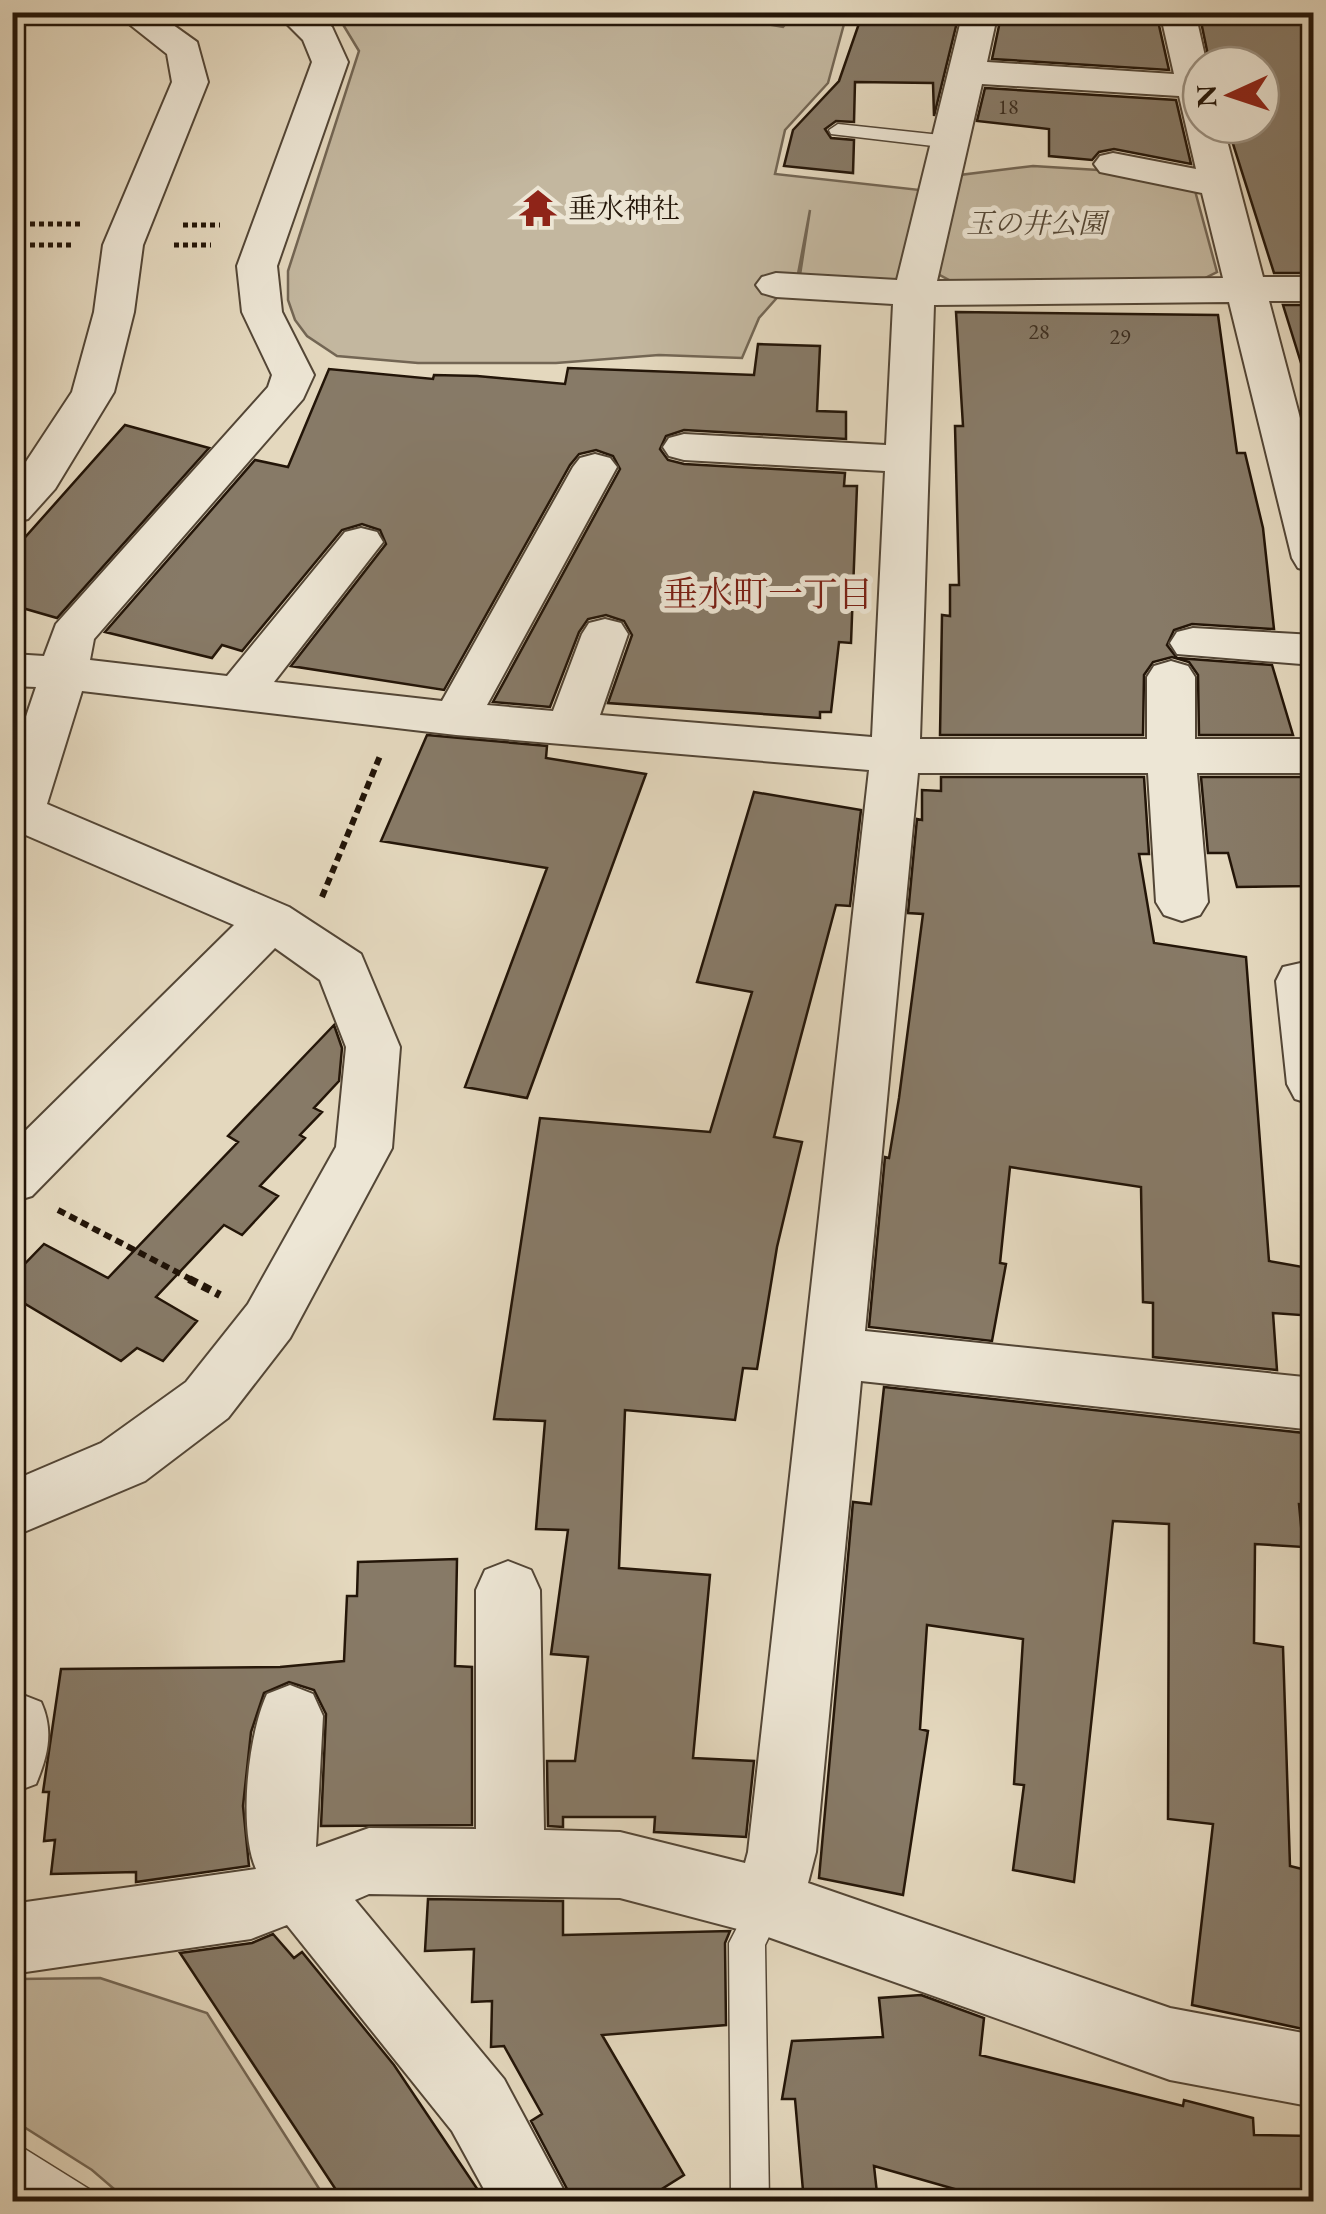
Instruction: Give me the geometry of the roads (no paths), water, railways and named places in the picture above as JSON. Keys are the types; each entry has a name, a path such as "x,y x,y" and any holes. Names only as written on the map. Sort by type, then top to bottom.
{"street":[{"path":"12,509 40,480 93,392 114,312 123,245 190,82 184,50 131,12"},
{"path":"12,1510 137,1452 207,1400 270,1321 364,1148 373,1048 342,968 271,920 15,813 64,673 72,635 288,390 293,375 264,328 255,293 257,266 330,62 319,34 292,12"},
{"path":"768,1903 782,1852 895,756 914,293 982,12"},
{"path":"1177,12 1184,45"},
{"path":"966,72 1181,98"},
{"path":"1210,145 1314,558"},
{"path":"1113,164 1222,185"},
{"path":"776,285 914,293 1314,289"},
{"path":"684,447 910,459"},
{"path":"456,719 530,622 573,481"},
{"path":"238,694 361,541"},
{"path":"571,728 605,634"},
{"path":"1182,902 1170,757 1182,660 1314,650"},
{"path":"12,670 456,719 895,756 1314,756"},
{"path":"30,1192 271,920"},
{"path":"1314,980 1302,980 1314,1084"},
{"path":"834,1353 1314,1404"},
{"path":"508,1590 510,1861"},
{"path":"290,1716 279,1843 298,1884 478,2105 533,2202"},
{"path":"12,1940 251,1905 298,1884 368,1861 620,1865 768,1903 1170,2044 1314,2071"}],"lane":[{"path":"838,130 950,142"},
{"path":"750,2202 747,1943 768,1903"},
{"path":"12,2159 76,2202"}],"place":[{"name":"垂水神社","path":"538,208"}],"district":[{"name":"垂水町一丁目","path":"768,593"}],"park label":[{"name":"玉の井公園","path":"1036,223"}]}
